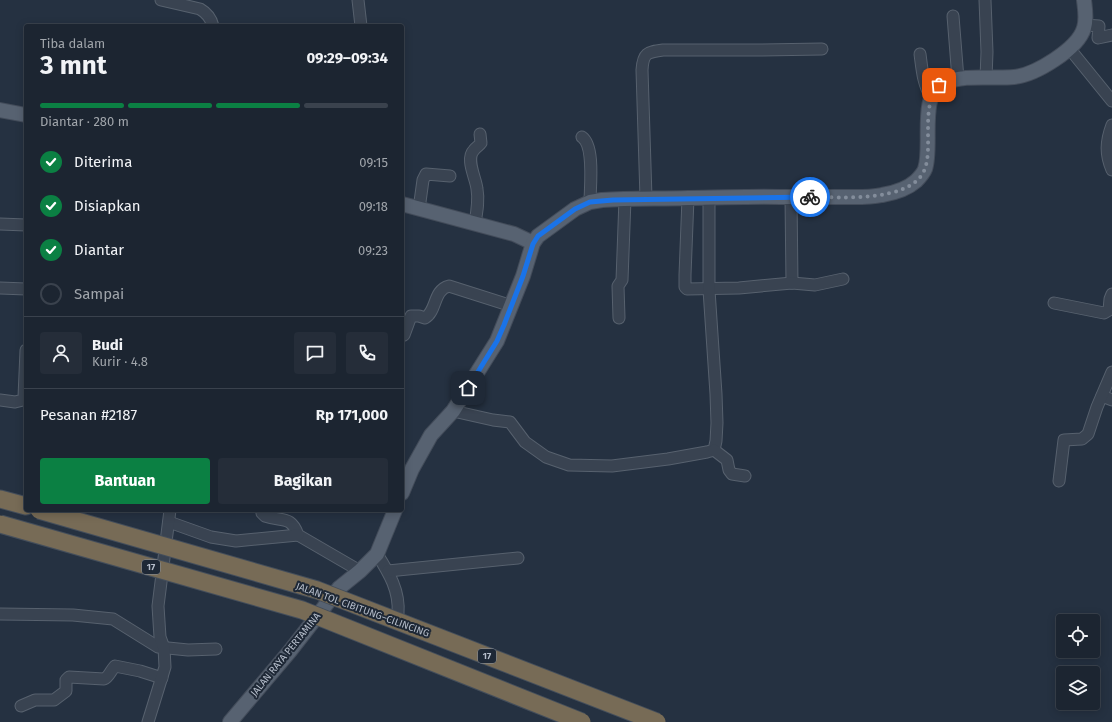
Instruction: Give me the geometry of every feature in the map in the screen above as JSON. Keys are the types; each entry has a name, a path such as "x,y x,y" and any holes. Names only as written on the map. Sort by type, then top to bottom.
{"highway":[{"path":"0,499 24,505"},
{"name":"JALAN TOL CIBITUNG–CILINCING","path":"46,512 317,590 657,722"},
{"name":"17","path":"0,524 302,610 582,722"}],"main road":[{"path":"404,488 412,469 431,435 453,410 497,341 512,306 533,244 538,236 553,224 575,209 590,202 602,200 646,198 857,197 880,196 903,190 923,173 926,163 931,97 939,85 958,79 1015,77 1024,75 1044,66 1069,48 1080,36 1085,25 1084,0"},
{"path":"0,110 24,115"},
{"path":"404,205 514,234 533,244"},
{"name":"JALAN RAYA PERTAMINA","path":"230,722 290,651 339,588 360,571 377,554 394,512"}],"street":[{"path":"161,0 200,9 209,16 212,24"},
{"path":"358,0 360,24"},
{"path":"985,0 987,52 986,78"},
{"path":"953,16 958,79"},
{"path":"1085,25 1099,26 1098,38 1112,35"},
{"path":"1069,48 1112,101"},
{"path":"646,198 642,65 642,60 646,55 652,51 663,50 822,49"},
{"path":"920,54 925,85 931,97"},
{"path":"1112,125 1106,142 1112,170"},
{"path":"475,223 478,204 477,188 471,160 472,153 481,143 480,134"},
{"path":"582,137 586,140 590,156 590,202"},
{"path":"419,209 423,180 426,174 450,176"},
{"path":"791,197 792,283"},
{"path":"688,198 685,287 687,289 709,290 792,283 815,285 843,279"},
{"path":"709,198 709,290 717,423 714,450"},
{"path":"619,318 618,286 622,280 625,199"},
{"path":"0,224 24,225"},
{"path":"404,335 411,316 425,318 429,316 439,292 449,286 512,306"},
{"path":"0,288 24,289"},
{"path":"1054,303 1104,313 1110,310 1110,299 1112,294"},
{"path":"1059,481 1064,440 1082,439 1086,437 1107,398 1112,372"},
{"path":"0,400 15,402 23,400 24,397"},
{"path":"453,410 493,420 510,422 525,442 546,457 569,464 612,466 668,459 714,450"},
{"path":"714,450 727,460 729,470 732,474 744,476"},
{"path":"148,722 165,667 164,648 160,637 158,606 170,512"},
{"path":"262,512 265,516 291,522 298,535"},
{"path":"169,522 211,537 236,542 298,535 360,571"},
{"path":"377,554 388,571 397,595 398,614"},
{"path":"388,571 518,558"},
{"path":"0,614 73,615 113,619 155,645 164,648 188,650 216,649"},
{"path":"21,706 35,700 54,700 66,691 66,680 69,677 104,678 107,677 115,666 140,671 162,678"}],"way so far":[{"path":"810,197 880,196 903,190 914,182 923,173 926,167 928,121 931,97 939,85"}],"route":[{"path":"468,388 497,341 523,276 533,244 538,236 575,209 590,202 602,200 771,196 810,197"}]}
